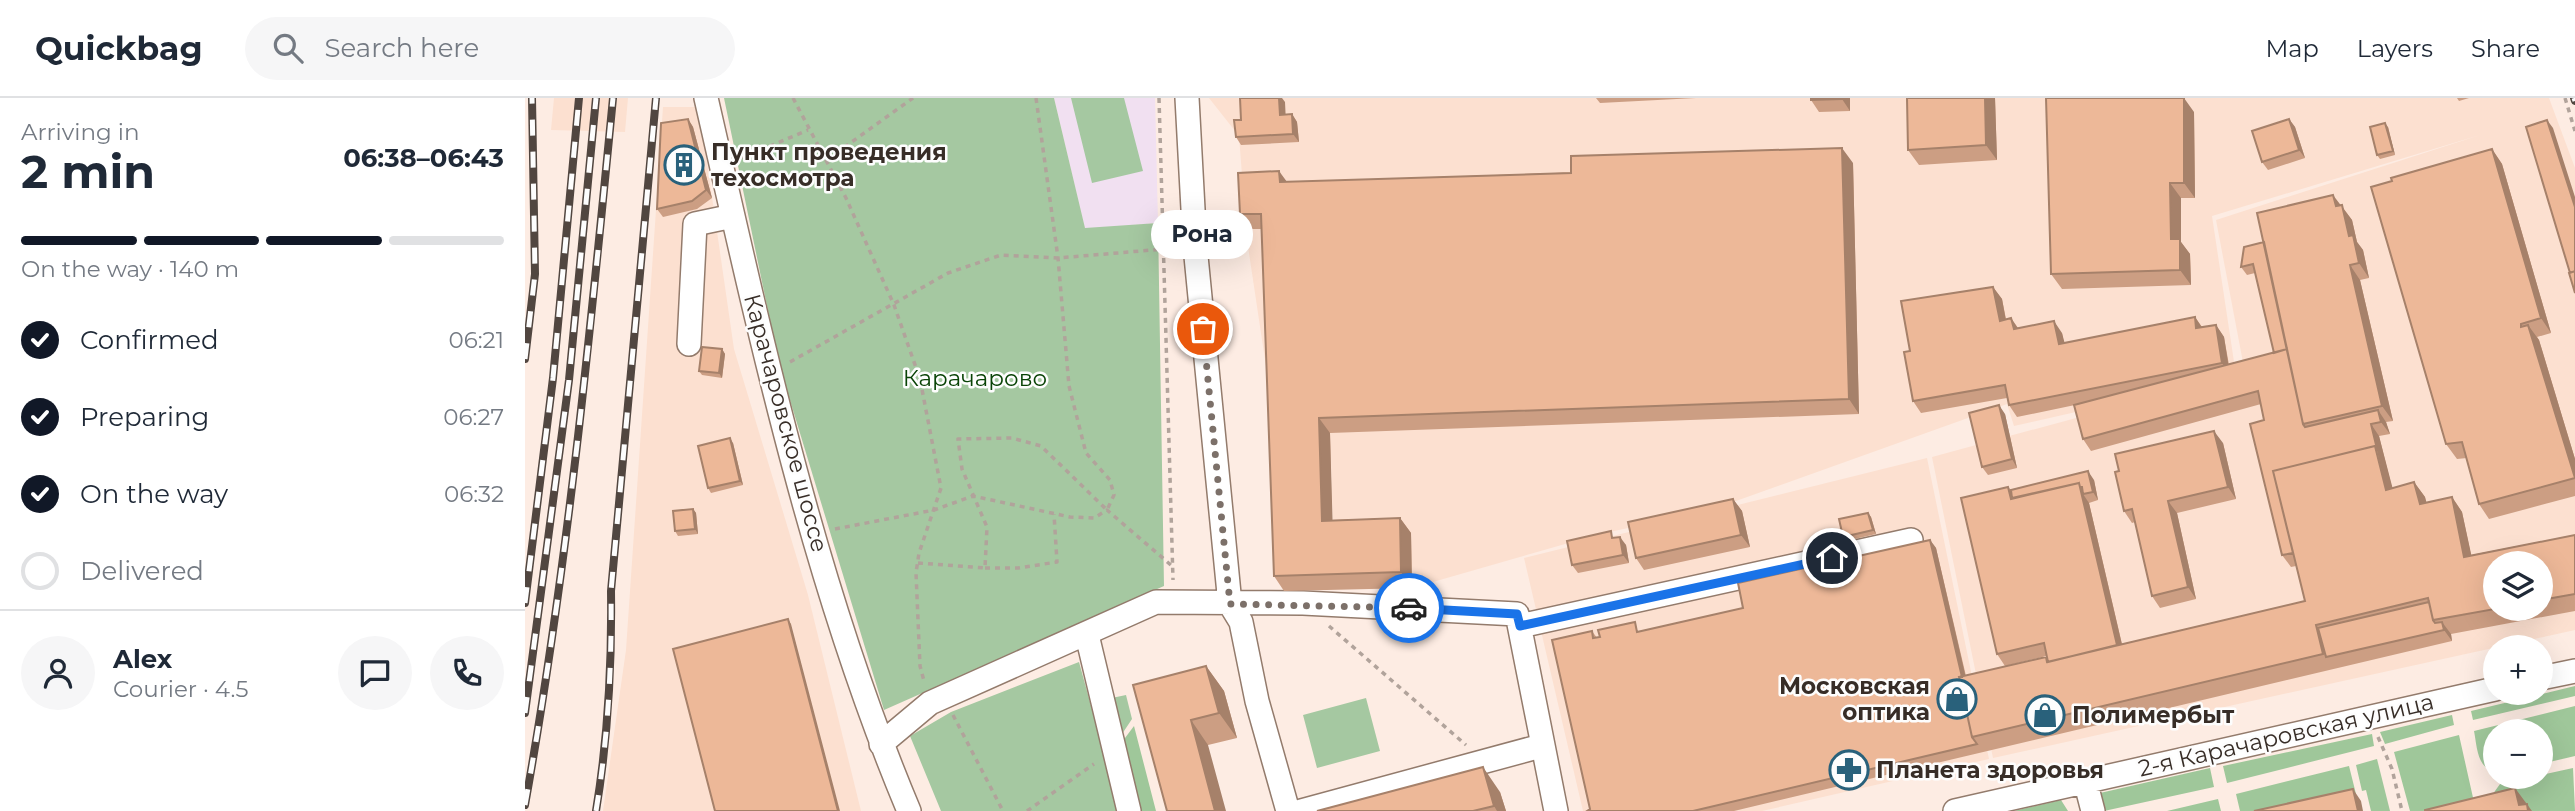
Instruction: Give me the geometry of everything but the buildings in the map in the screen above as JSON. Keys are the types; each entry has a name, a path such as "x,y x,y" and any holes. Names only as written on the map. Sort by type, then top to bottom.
{"street":[{"name":"Карачаровское шоссе","path":"706,98 775,395 851,662 909,811"},
{"path":"1187,98 1195,246 1230,604 1241,621 1257,701 1288,811"},
{"path":"689,344 695,224 733,216"},
{"path":"1520,626 1911,540"},
{"path":"881,744 930,703 1156,602 1303,603 1517,614 1556,811"},
{"path":"1087,635 1129,811"},
{"path":"2553,676 2575,671"},
{"name":"2-я Карачаровская улица","path":"1955,811 2483,692"},
{"path":"1301,811 1541,746"},
{"path":"2085,780 2093,811"}],"path":[{"path":"793,98 808,130 828,159 894,305 920,379 941,488 918,563 920,666 930,703 951,712 1003,811"},
{"path":"828,159 913,98"},
{"path":"833,530 934,510 973,496 1054,514 1094,518 1107,510 1114,495 1109,480 1086,453 1069,386 1058,258 1035,98"},
{"path":"1159,98 1173,603"},
{"path":"2565,98 2575,131"},
{"path":"733,161 808,130"},
{"path":"786,364 948,273 1001,255 1058,258 1195,246"},
{"path":"985,568 987,527 962,469 958,439 1012,438 1041,446 1107,510 1173,566"},
{"path":"918,563 1018,568 1057,562 1054,514"},
{"path":"1303,603 1486,762"},
{"path":"2371,716 2392,769 2402,811"},
{"path":"1027,811 1113,749"}],"shaded area":[{"path":"554,98 628,98 625,132 551,130"},
{"path":"1054,98 1155,98 1158,223 1085,229"},
{"path":"1209,98 2549,98 2575,168 2575,630 2552,635 2483,635 2483,650 1993,758 1932,457 2216,380 2014,426 2007,404 1708,511 1600,534 1412,588 1410,533 1333,536 1331,466 1281,466 1247,240 1239,136","holes":["2480,135 2216,220 2245,373 2236,375 2212,216"]},
{"path":"663,107 699,107 734,349 808,595 861,811 603,811 626,650"},
{"path":"1927,458 1989,759 1762,811 1583,811 1524,558"}],"green space":[{"name":"Карачарово","path":"724,98 1054,98 1085,228 1158,223 1164,586 884,710 779,364"},
{"path":"1071,98 1124,98 1143,171 1092,183"},
{"path":"1079,662 1120,811 941,811 910,736 951,712"},
{"path":"2575,686 2575,696 2553,701 2553,691"},
{"path":"1126,695 1132,719 1118,740 1107,699"},
{"path":"1366,698 1380,751 1317,768 1303,715"},
{"path":"2496,705 2537,705 2473,720 2471,711"},
{"path":"2575,706 2575,756 2553,761 2553,719 2522,719"},
{"path":"2452,715 2454,725 2385,744 2380,732"},
{"path":"1134,726 1156,811 1136,811 1119,746"},
{"path":"2483,729 2483,764 2477,750 2474,731"},
{"path":"2372,734 2374,746 2227,783 2223,766"},
{"path":"2459,735 2476,811 2410,811 2394,752"},
{"path":"2377,759 2390,811 2371,811 2366,790 2362,791 2356,765"},
{"path":"2349,766 2356,794 2284,811 2240,811 2236,794"},
{"path":"2210,768 2214,787 2104,811 2100,793"},
{"path":"2573,768 2575,811 2492,811 2490,798 2496,789 2553,789 2553,772"},
{"path":"2218,799 2221,811 2167,811"},
{"path":"2061,800 2068,811 2014,811"}],"railway":[{"path":"525,359 535,274 532,98"},
{"path":"525,603 553,378 579,98"},
{"path":"525,713 569,380 596,98"},
{"path":"525,805 565,541 613,98"},
{"path":"596,811 608,702 611,591 656,98"}],"way so far":[{"path":"1203,329 1230,604 1303,603 1409,608"}],"place":[{"name":"Пункт проведения техосмотра","path":"684,165"},
{"name":"Рона","path":"1203,329"},
{"name":"Московская оптика","path":"1957,699"},
{"name":"Полимербыт","path":"2045,715"},
{"name":"Планета здоровья","path":"1849,770"}],"route":[{"path":"1409,608 1517,614 1520,626 1832,558"}]}
